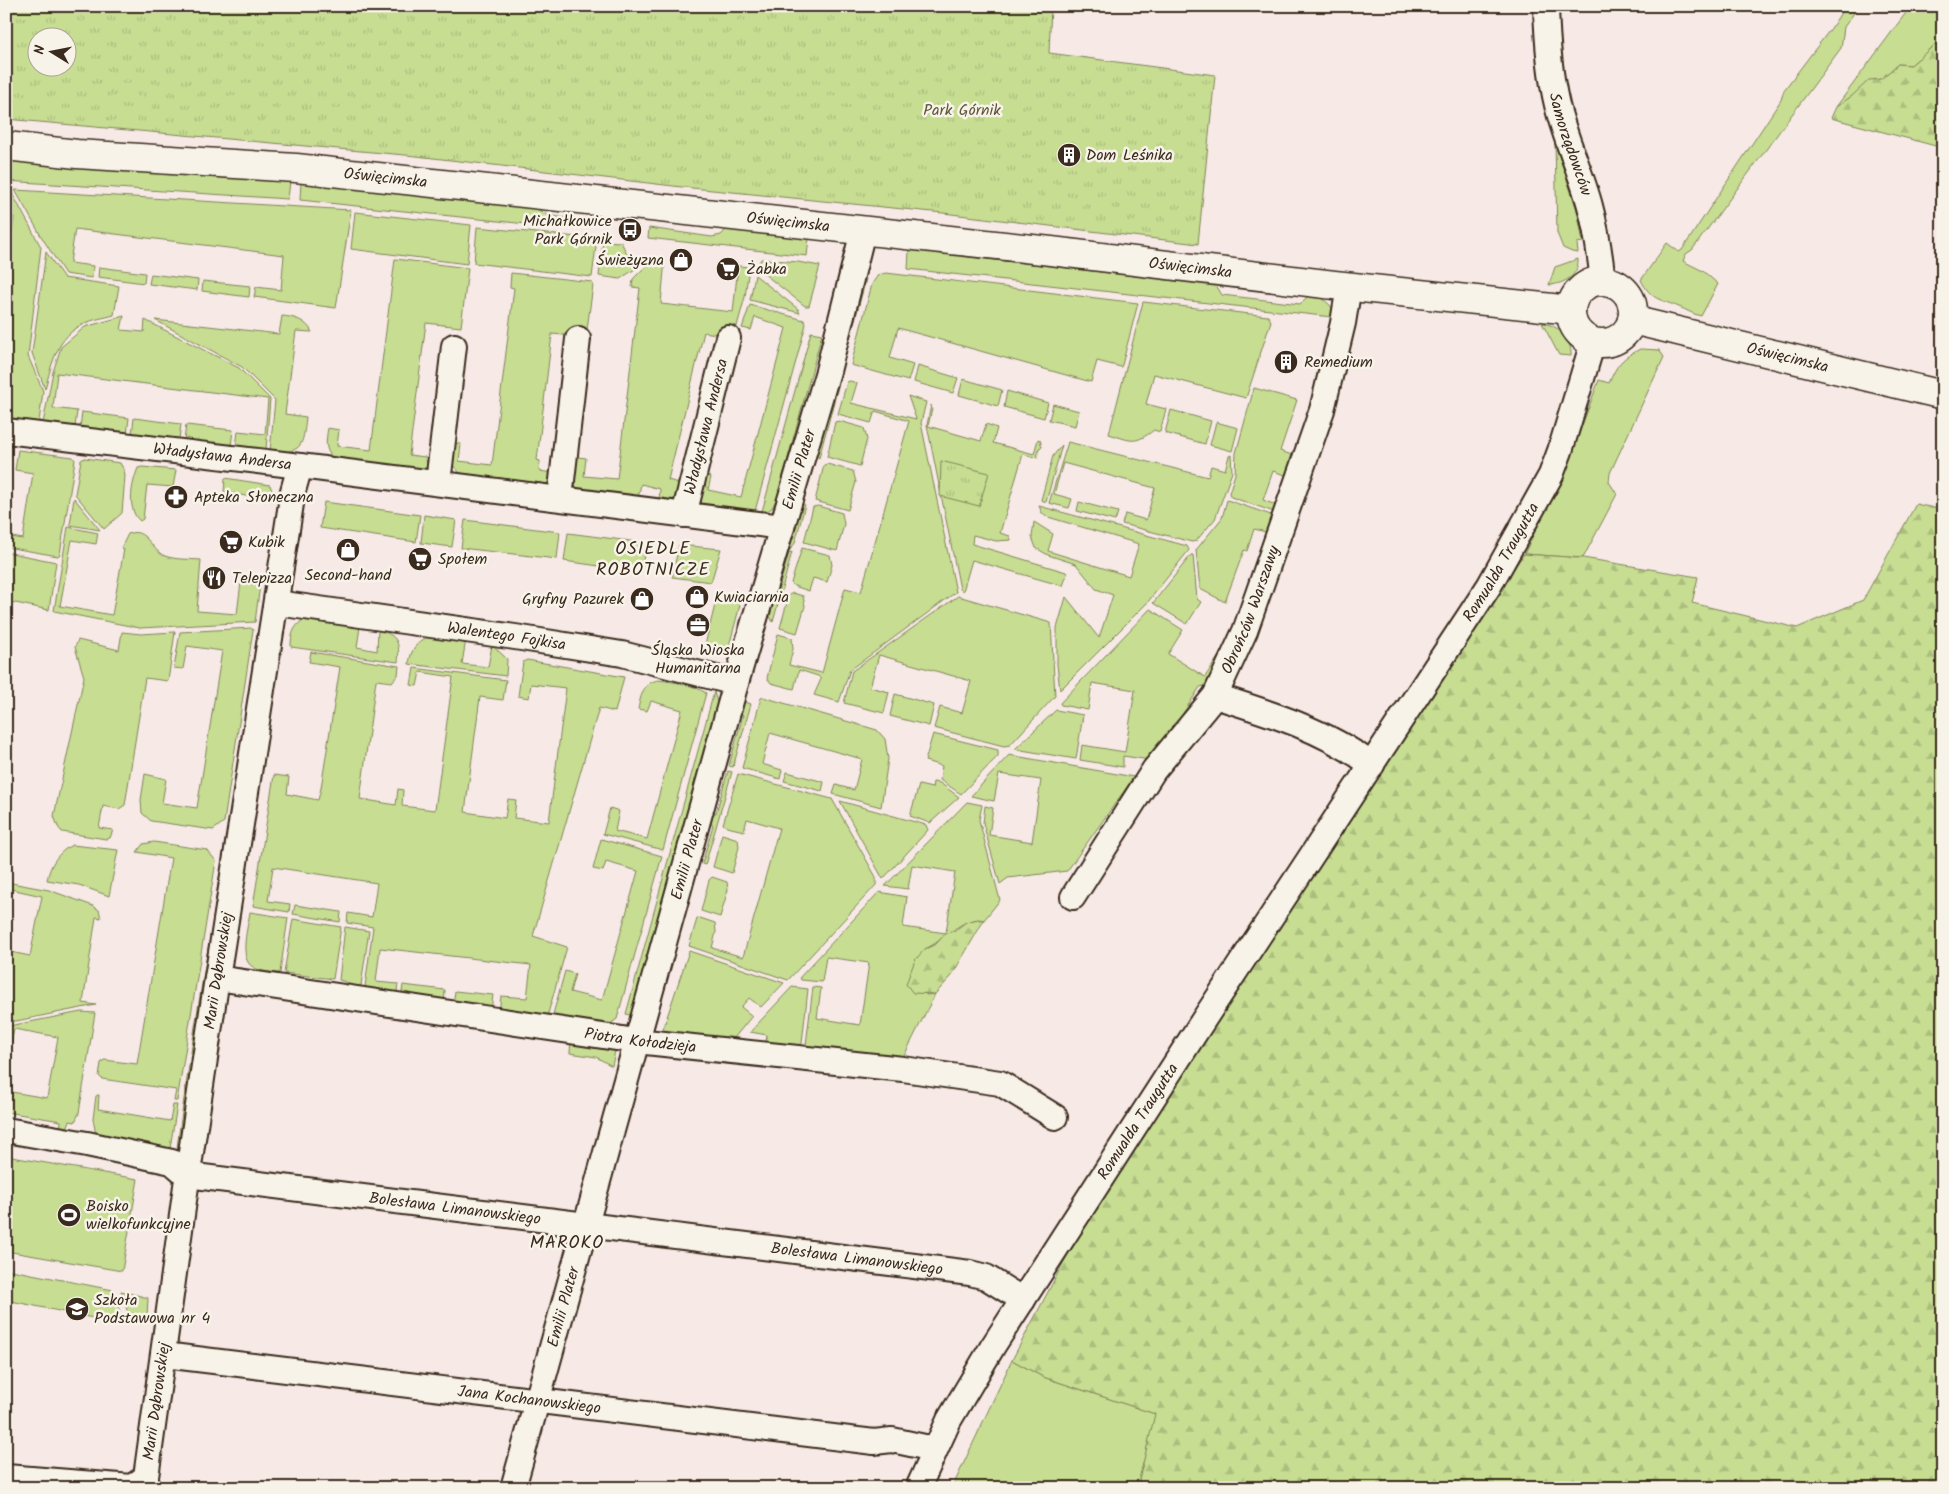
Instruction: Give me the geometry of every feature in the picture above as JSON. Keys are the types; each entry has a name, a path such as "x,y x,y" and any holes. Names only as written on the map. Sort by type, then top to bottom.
{"street":[{"name":"Samorządowców","path":"1546,6 1548,61 1552,83 1559,113 1590,205 1600,252 1603,281"},
{"name":"Oświęcimska","path":"6,146 77,154 296,168 1571,310"},
{"name":"Emilii Plater","path":"513,1488 736,683 828,370 863,231"},
{"path":"1603,281 1612,283 1627,294 1632,302 1633,311 1628,330 1621,337 1603,344 1584,338 1576,330 1571,310 1574,299 1581,289 1591,283 1603,281"},
{"name":"Obrońców Warszawy","path":"1073,897 1154,770 1215,696 1244,631 1322,410 1343,323 1349,286"},
{"name":"Oświęcimska","path":"1632,320 1943,395"},
{"name":"Władysława Andersa","path":"684,514 728,338"},
{"path":"560,498 578,339"},
{"name":"Romualda Traugutta","path":"918,1488 934,1449 966,1392 1023,1300 1211,1008 1489,586 1551,475 1593,342"},
{"path":"438,483 454,346"},
{"name":"Władysława Andersa","path":"6,431 560,498 782,527"},
{"name":"Marii Dąbrowskiej","path":"6,1478 132,1487 146,1478 217,978 293,491 300,466"},
{"name":"Walentego Fojkisa","path":"277,603 515,636 622,654 736,683"},
{"path":"1215,696 1300,724 1355,753 1372,765"},
{"name":"Piotra Kołodzieja","path":"217,978 636,1041 903,1069 1000,1083 1055,1117"},
{"name":"Bolesława Limanowskiego","path":"6,1130 172,1162 188,1175 970,1273 986,1277 1023,1300"},
{"name":"Jana Kochanowskiego","path":"164,1355 874,1442 892,1440 934,1449"}],"green space":[{"name":"Park Górnik","path":"6,6 1051,6 1049,53 1215,75 1198,244 943,213 682,187 416,156 6,119"},
{"path":"1845,6 1859,6 1844,27 1841,48 1692,250 1686,254 1683,261 1703,271 1718,284 1701,316 1652,295 1641,280 1667,243 1679,252 1682,250 1781,100 1784,90 1832,27"},
{"path":"1911,6 1943,6 1943,43 1938,42 1911,65 1898,64 1881,79 1836,107"},
{"path":"1938,42 1943,43 1943,148 1831,118 1836,107 1852,96 1869,80 1881,79 1898,64 1911,65"},
{"path":"1555,143 1577,210 1583,242 1577,243 1578,253 1563,248 1557,233"},
{"path":"6,159 290,181 288,199 6,181"},
{"path":"301,181 533,207 548,215 565,218 564,228 300,200"},
{"path":"6,190 11,191 41,247 28,356 43,391 39,422 6,419 6,284 14,217 6,215"},
{"path":"15,190 351,210 336,308 254,297 256,287 281,290 284,255 75,229 70,263 93,266 92,278 65,274"},
{"path":"355,212 471,225 467,264 351,249"},
{"path":"477,227 597,239 592,277 474,263"},
{"path":"649,228 712,237 721,235 727,229 809,238 807,256 648,238"},
{"path":"603,241 621,242 635,269 620,279 599,276"},
{"path":"909,250 1216,285 1222,295 1300,304 1308,296 1326,301 1337,316 1332,317 908,269"},
{"path":"46,252 64,278 119,286 114,315 84,324 75,329 62,343 53,360 45,389 32,353"},
{"path":"395,259 468,268 461,327 426,323 409,455 425,457 428,466 426,470 333,458 326,444 328,428 339,430 337,446 371,450"},
{"path":"665,259 661,304 733,312 738,266 749,267 745,297 734,337 704,332 668,480 679,483 678,498 668,502 659,500 660,489 641,484 638,498 578,490 572,479 578,457 586,458 584,476 617,479 640,288 632,287 633,279 652,261"},
{"path":"761,259 820,266 809,306 805,306 759,270 758,265"},
{"path":"1578,259 1576,270 1570,278 1560,283 1549,285 1555,267"},
{"path":"99,267 145,273 144,283 98,277"},
{"path":"511,273 592,282 593,285 586,337 552,334 537,460 540,461 539,471 553,473 552,479 546,484 460,473 451,463 453,443 461,444 459,461 492,465 514,288 510,287"},
{"path":"886,273 1138,303 1121,367 1097,361 1091,382 898,328 890,358 913,365 908,381 851,365 872,284 878,275"},
{"path":"151,274 198,280 197,290 149,284"},
{"path":"755,275 798,309 800,313 750,300"},
{"path":"857,277 866,279 843,364 838,354"},
{"path":"203,281 250,286 249,297 202,291"},
{"path":"1143,302 1268,316 1271,321 1246,398 1154,374 1146,404 1166,409 1160,432 1154,430 1137,440 1109,434"},
{"path":"750,305 804,320 806,324 755,511 703,505 697,495 701,474 711,477 708,490 741,497 786,328 755,317 751,330 742,328"},
{"path":"124,316 121,330 144,332 145,320 239,368 270,399 266,450 236,447 238,431 265,434 268,399 57,373 53,408 77,411 75,427 43,423 53,372 61,347 85,327"},
{"path":"282,316 299,320 312,332 296,331 285,414 306,417 304,435 302,442 295,449 281,452 270,451 275,400 242,367 155,320 279,334"},
{"path":"1542,323 1554,327 1563,334 1569,344 1571,356 1559,355"},
{"path":"811,332 822,334 777,498 772,508 761,515"},
{"path":"1640,349 1659,350 1664,357 1610,473 1609,482 1617,494 1583,558 1524,554 1565,471 1599,380 1609,383 1621,362"},
{"path":"918,366 958,378 953,393 914,382"},
{"path":"963,379 1002,390 998,406 959,395"},
{"path":"847,382 857,383 851,403 916,419 908,396 926,402 921,423 956,592 850,670 839,702 814,695 821,679 818,676 799,670 794,689 771,683 767,678 778,634 792,638 793,649 789,665 822,673 845,588 861,592 909,421 875,411 871,423 838,414"},
{"path":"839,383 819,458 815,453 832,386"},
{"path":"1254,388 1297,400 1280,451 1295,456 1288,476 1273,471 1263,500 1278,506 1277,513 1231,497 1229,493 1235,474 1236,453"},
{"path":"1007,391 1048,403 1044,418 1004,407"},
{"path":"1053,404 1079,411 1075,426 1049,420"},
{"path":"931,405 932,409 928,426 981,441 986,424 997,428 993,443 1034,454 1038,439 1040,440 1042,447 1039,448 1037,458 1023,454 1000,533 1010,536 1011,540 996,541 973,535 972,544 1066,572 1063,586 972,560 963,591 960,589 927,425"},
{"path":"1171,410 1211,421 1205,444 1165,433"},
{"path":"82,412 129,418 127,434 80,428"},
{"path":"134,418 181,424 179,439 132,434"},
{"path":"839,421 864,428 867,439 860,466 827,457 835,422"},
{"path":"1216,422 1238,428 1232,451 1210,445"},
{"path":"186,425 233,430 231,446 184,441"},
{"path":"1068,442 1208,477 1211,466 1225,470 1231,455 1232,472 1215,519 1196,541 1192,542 1122,524 1125,514 1146,520 1155,488 1063,463 1054,494 1072,499 1069,508 1049,503"},
{"path":"1062,445 1046,502 1041,500 1053,456"},
{"path":"18,450 73,457 75,460 60,554 58,556 6,547 6,536 23,539 33,473 15,470"},
{"path":"85,458 120,463 124,470 122,513 104,529 75,494 81,460"},
{"path":"941,461 989,473 979,506 940,496"},
{"path":"827,464 853,471 856,482 848,510 815,501 824,465"},
{"path":"138,468 176,470 173,487 147,485 143,519 140,521 133,510 132,496"},
{"path":"225,478 270,485 274,496 273,501 224,492"},
{"path":"74,498 100,530 70,525"},
{"path":"1227,500 1274,516 1270,533 1254,529 1247,551 1244,550 1225,602 1200,589 1196,550 1222,518"},
{"path":"324,502 420,515 416,542 320,528"},
{"path":"1079,502 1118,512 1115,521 1077,511"},
{"path":"801,504 805,505 795,543 790,550 782,548"},
{"path":"1916,504 1943,510 1943,1488 1142,1488 1139,1480 1155,1414 1043,1377 1012,1360 1068,1254 1177,1078 1376,781 1451,655 1524,554 1583,558 1698,577 1692,603 1797,628 1863,600"},
{"path":"818,506 842,513 844,524 837,551 804,542 813,507"},
{"path":"1039,506 1187,546 1189,550 1147,603 1060,690 1057,665 1057,628 1066,597 1099,638 1113,595 1096,589 1076,564 1048,555 1036,548 1032,537 1034,522 1053,534 1048,551 1129,576 1139,544 1048,517 1042,513"},
{"path":"424,515 456,520 452,547 421,543"},
{"path":"465,520 560,532 557,559 461,548"},
{"path":"68,527 98,533 96,544 72,540 60,606 112,615 124,549 121,548 128,534 134,532 144,536 165,556 178,559 201,560 197,611 237,614 241,582 260,585 255,622 140,628 54,611"},
{"path":"568,533 646,543 641,572 564,561"},
{"path":"679,545 721,549 711,582 672,577"},
{"path":"802,548 830,555 832,565 827,582 813,578 809,591 794,586 791,583"},
{"path":"6,552 56,562 49,610 6,601"},
{"path":"792,552 773,622 765,607 770,589 778,591 789,553"},
{"path":"1191,555 1193,555 1197,599 1201,602 1187,624 1153,603"},
{"path":"793,593 803,596 805,606 797,633 780,628 789,595"},
{"path":"958,596 1051,623 1055,696 1010,745 1004,746 934,728 940,707 962,713 971,681 879,655 870,687 889,692 884,713 844,703 852,671"},
{"path":"732,599 740,605 728,650 724,654 704,649 716,601"},
{"path":"1150,609 1183,630 1168,654 1205,677 1239,625 1214,684 1200,687 1164,743 1150,760 1123,756 1123,767 1080,760 1082,745 1125,752 1135,690 1092,683 1088,710 1061,705 1060,703"},
{"path":"303,620 360,627 357,647 377,651 378,630 390,634 398,645 398,662 291,647 293,632"},
{"path":"251,628 253,630 224,822 213,830 151,821 142,813 141,800 145,774 166,779 162,803 197,808 222,651 187,646 183,669 174,668 180,632"},
{"path":"122,632 141,634 175,632 168,681 145,678 125,805 119,809 103,806 99,828 113,830 110,838 62,832 54,816 84,677 75,647 78,640 119,650"},
{"path":"429,636 466,639 462,664 488,667 492,645 507,659 506,676 409,664 415,647"},
{"path":"311,652 399,666 398,675 392,682 376,680 360,799 396,805 398,789 403,790 402,806 435,810 453,677 420,672 417,686 411,685 414,668 506,680 503,700 480,697 465,812 505,818 508,799 516,800 514,818 549,822 566,688 531,684 529,698 518,696 523,662 527,660 624,677 615,712 599,708 533,936 567,947 547,1017 499,1013 501,996 527,998 531,965 380,948 376,982 398,984 396,999 364,994 373,927 347,923 348,913 372,917 377,883 273,867 268,901 290,904 289,912 253,906 274,775 289,777 287,794 318,800 321,788 340,667 309,662"},
{"path":"658,680 689,685 706,693 663,850 603,834 610,808 619,811 615,831 647,839 682,710 651,701 647,711 638,709 646,687"},
{"path":"714,692 719,709 634,1016 626,1014"},
{"path":"895,694 934,705 929,726 890,716"},
{"path":"761,698 877,730 885,739 888,759 881,807 833,794 836,785 854,790 862,759 770,733 762,764 782,770 780,779 742,768"},
{"path":"745,702 751,704 733,767 729,766 743,715 739,711"},
{"path":"1056,710 1083,715 1076,759 1015,749"},
{"path":"933,734 998,750 998,756 961,794 940,780 942,766 925,761"},
{"path":"1009,755 1134,777 1067,871 1008,878 1000,884 983,823 985,806 993,808 989,835 1032,842 1041,780 999,774 994,801 971,796"},
{"path":"728,771 732,772 705,865 702,864 713,825 707,823 710,812 716,813"},
{"path":"787,772 824,782 822,791 784,781"},
{"path":"738,774 832,799 876,877 876,885 788,980 689,946 697,919 700,918 715,923 716,932 712,948 743,957 779,828 747,819 744,831 727,827 723,824"},
{"path":"933,782 940,783 959,797 930,823 910,816 919,785 932,788"},
{"path":"840,801 926,825 928,830 883,879"},
{"path":"967,802 982,805 979,820 1000,900 984,920 976,919 969,921 925,949 926,995 935,994 903,1058 805,1053 813,987 821,988 817,1018 860,1025 869,963 826,957 822,982 801,980 800,977 879,892 907,897 903,927 946,933 955,872 912,865 908,889 885,886"},
{"path":"722,834 738,839 739,847 732,873 713,867"},
{"path":"601,839 662,856 617,1019 603,1026 552,1018 565,971 575,974 570,992 602,1000 638,871 606,862 603,871 593,869"},
{"path":"154,842 207,850 216,861 177,1101 174,1101 176,1090 102,1079 99,1076 101,1063 104,1060 137,1064 171,858 137,852 143,844"},
{"path":"72,845 118,850 109,896 79,885 47,880 55,860"},
{"path":"226,859 185,1139 178,1149 185,1089 218,885 221,869"},
{"path":"712,877 727,882 728,890 720,917 701,911 709,880"},
{"path":"6,882 49,890 99,910 101,918 96,917 83,1003 96,1005 6,1023 6,951 30,956 42,896 6,888"},
{"path":"295,905 341,912 340,922 293,914"},
{"path":"250,912 288,918 280,973 259,970 248,963 245,942"},
{"path":"293,919 341,927 333,979 284,973"},
{"path":"978,919 984,920 951,977 935,994 913,993 906,984 915,960 925,949 936,944 946,933 954,931 966,922"},
{"path":"345,927 369,931 360,992 346,982 339,980"},
{"path":"689,951 784,983 761,1007 749,998 741,1007 752,1016 730,1043 667,1035 662,1032"},
{"path":"403,985 445,990 444,1003 401,998"},
{"path":"792,987 808,989 801,1052 765,1048 767,1035 750,1032"},
{"path":"455,991 493,995 491,1010 453,1006"},
{"path":"81,1012 95,1013 79,1113 75,1122 70,1121 66,1130 60,1132 61,1121 6,1112 6,1091 47,1098 58,1037 14,1029 9,1055 6,1055 9,1026"},
{"path":"571,1038 602,1041 615,1051 612,1066 596,1057 570,1053"},
{"path":"99,1095 98,1109 170,1121 173,1105 177,1105 169,1154 96,1135 93,1119 96,1096"},
{"name":"Boisko wielkofunkcyjne","path":"6,1156 138,1179 122,1271 6,1251"},
{"path":"6,1269 113,1290 120,1312 117,1323 6,1300"},
{"path":"121,1291 148,1298 147,1318 128,1313"},
{"path":"1012,1360 1043,1377 1156,1414 1139,1480 1142,1488 952,1488"}],"place":[{"name":"Dom Leśnika","path":"1069,155"},
{"name":"Michałkowice Park Górnik","path":"630,230"},
{"name":"Świeżyzna","path":"681,260"},
{"name":"Żabka","path":"728,269"},
{"name":"Remedium","path":"1286,362"},
{"name":"Apteka Słoneczna","path":"176,497"},
{"name":"Kubik","path":"231,542"},
{"name":"Second-hand","path":"348,550"},
{"name":"Społem","path":"420,559"},
{"name":"Telepizza","path":"214,578"},
{"name":"Kwiaciarnia","path":"697,597"},
{"name":"Gryfny Pazurek","path":"642,599"},
{"name":"Śląska Wioska Humanitarna","path":"698,625"},
{"name":"Boisko wielkofunkcyjne","path":"69,1215"},
{"name":"Szkoła Podstawowa nr 4","path":"77,1309"}],"district":[{"name":"OSIEDLE ROBOTNICZE","path":"653,559"},
{"name":"MAROKO","path":"567,1243"}]}
